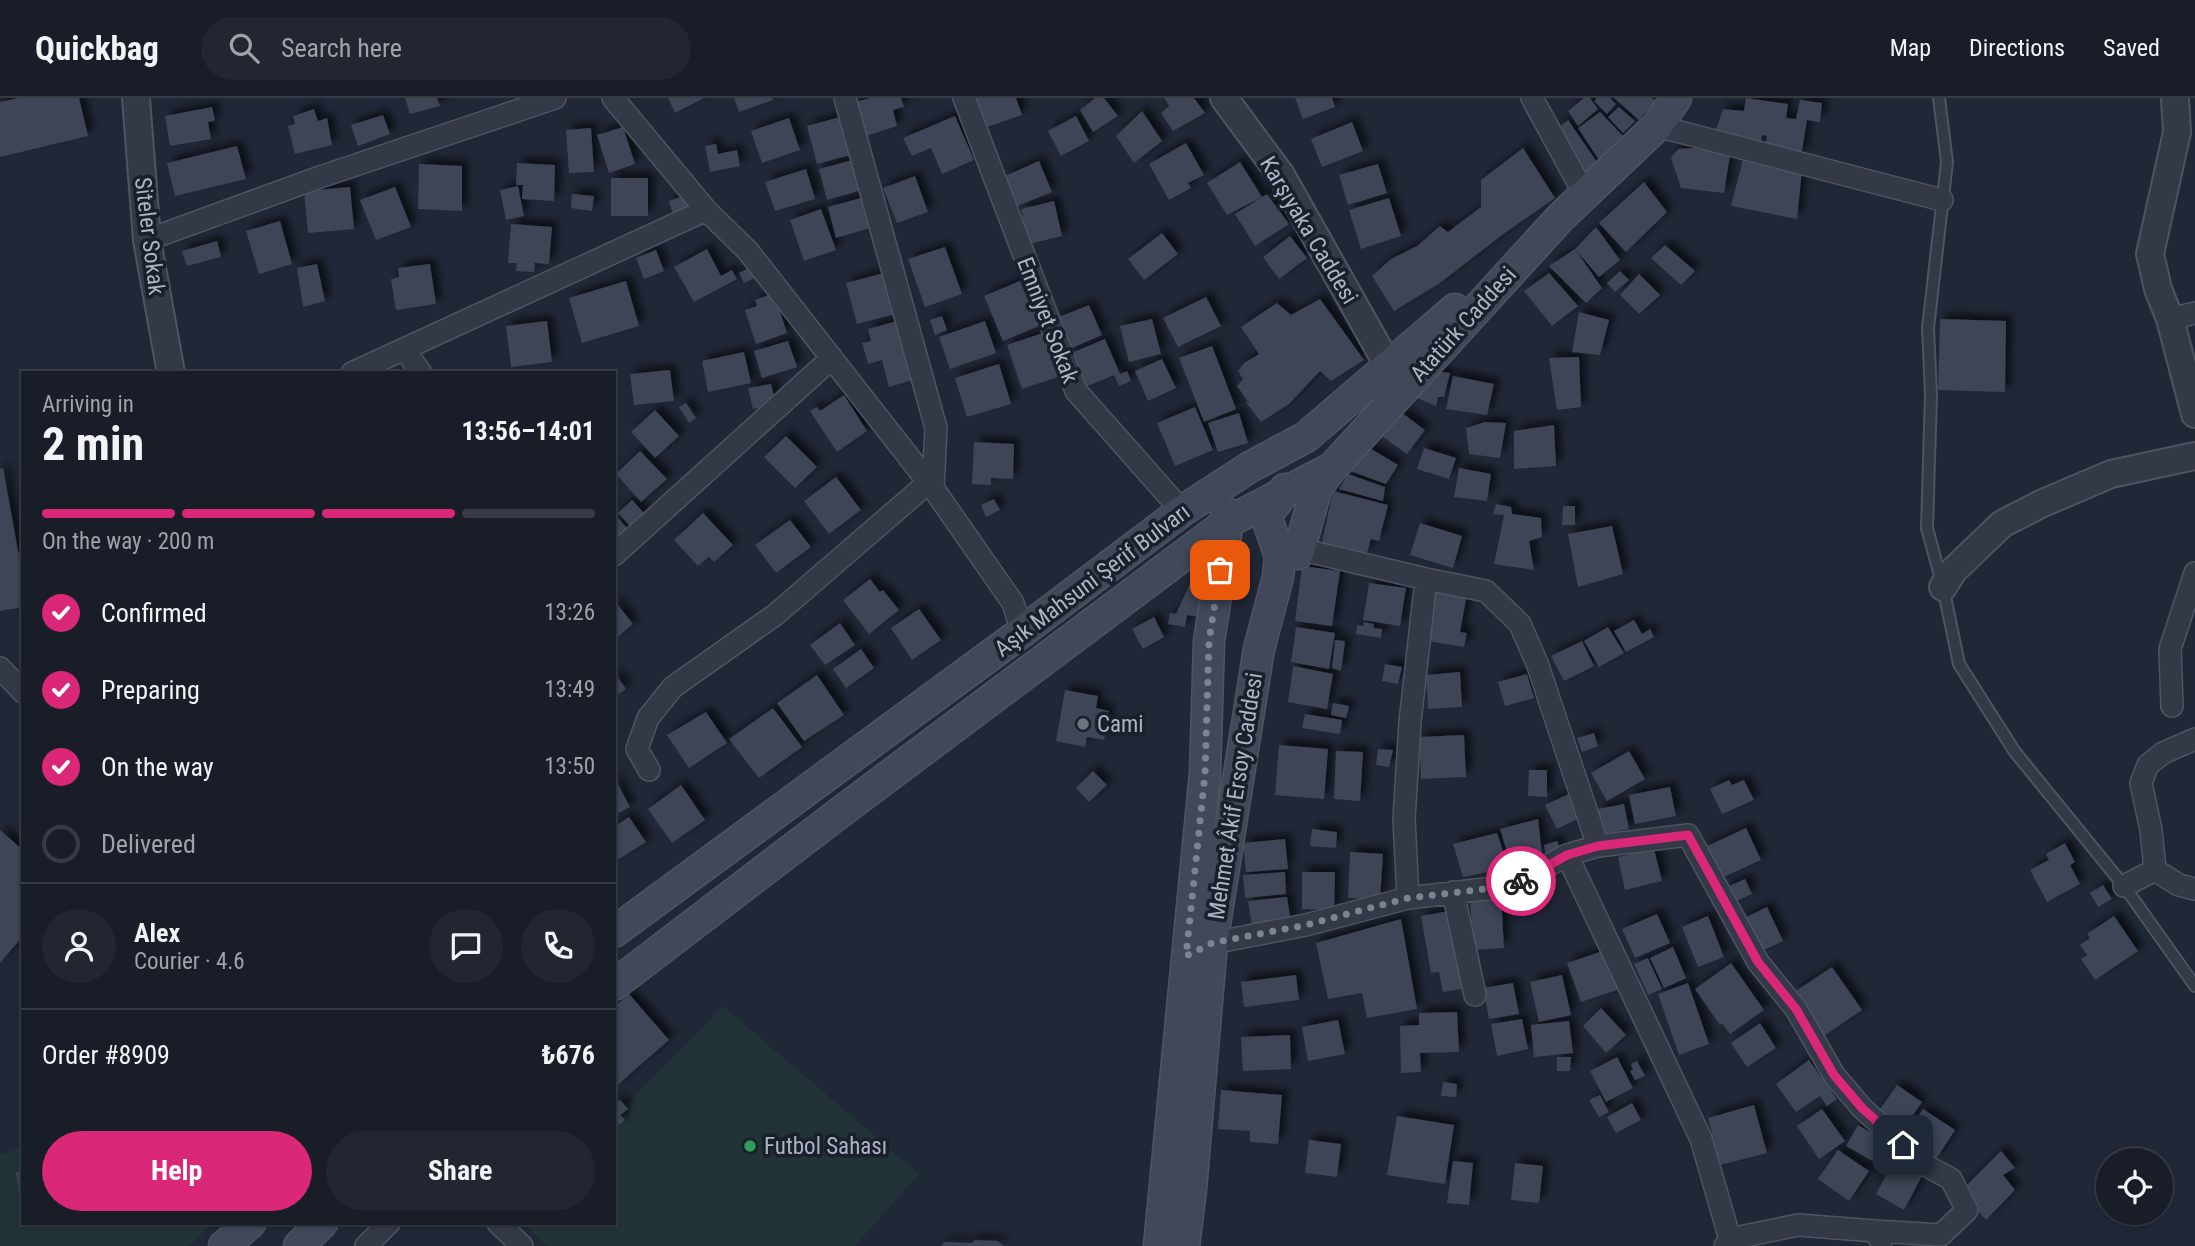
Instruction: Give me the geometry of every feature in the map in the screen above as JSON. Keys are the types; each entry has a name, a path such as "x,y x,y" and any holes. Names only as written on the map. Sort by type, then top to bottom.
{"main road":[{"name":"Atatürk Caddesi","path":"1228,522 1332,468 1561,217 1657,126 1676,98"},
{"name":"Aşık Mahsuni Şerif Bulvarı","path":"616,931 1182,511 1250,467 1307,437 1561,217"},
{"path":"1250,467 1278,470 1285,491"},
{"path":"1289,555 1317,487 1332,468"},
{"name":"Mehmet Âkif Ersoy Caddesi","path":"1159,1246 1205,774 1209,641 1228,522 1222,485"},
{"name":"Mehmet Âkif Ersoy Caddesi","path":"1184,1246 1212,943 1259,649 1278,577 1289,555 1266,516 1285,491"},
{"name":"Aşık Mahsuni Şerif Bulvarı","path":"616,983 1228,522"},
{"path":"224,1246 248,1225"},
{"path":"299,1246 320,1225"}],"street":[{"name":"Siteler Sokak","path":"136,98 147,240 171,371"},
{"path":"147,240 320,177 555,98"},
{"path":"613,98 706,210 748,250 931,485 1013,603 1022,632"},
{"path":"649,770 637,749 648,718 673,687 775,615 931,485 936,428 845,98"},
{"name":"Emniyet Sokak","path":"964,98 1076,391 1182,511"},
{"name":"Karşıyaka Caddesi","path":"1224,98 1280,175 1389,367"},
{"path":"1543,103 1585,195"},
{"path":"2182,110 2150,254 2158,289 2183,316 2195,415"},
{"path":"1657,126 1942,200"},
{"path":"357,371 706,210"},
{"path":"405,350 420,371"},
{"path":"616,553 832,358"},
{"path":"1943,587 1953,571 2003,524 2043,503 2111,474 2195,456"},
{"path":"1289,555 1312,552 1486,591 1520,624 1537,663 1598,846"},
{"path":"2172,706 2170,649 2195,573"},
{"path":"1408,898 1405,805 1410,722 1426,579"},
{"path":"0,668 21,690"},
{"path":"2155,870 2151,830 2141,783 2148,765 2163,753 2195,739"},
{"path":"1186,956 1212,943 1306,925 1408,898 1511,886 1567,855 1598,846 1688,835 1758,962 1796,1009 1834,1075 1862,1108 1923,1164 1951,1179 1967,1210 1941,1235 1879,1238 1798,1225 1728,1242 1701,1139 1567,855"},
{"path":"2124,886 2155,870"},
{"path":"2155,870 2179,885 2195,889"},
{"path":"1453,892 1475,995"},
{"path":"366,1246 387,1225"},
{"path":"500,1225 522,1246"}],"lane":[{"path":"1939,98 1947,162 1927,328 1931,395 1927,528 1959,664 2015,752 2124,886 2195,986"}],"shaded area":[{"name":"Futbol Sahası","path":"723,1006 919,1174 855,1246 547,1246 525,1225 616,1225 616,1115"},
{"path":"21,1148 21,1225 211,1225 189,1246 0,1246 0,1155"}],"building":[{"path":"18,98 79,98 88,136 0,157 0,102"},
{"path":"405,98 437,98 440,106 410,114"},
{"path":"668,98 704,98 675,113"},
{"path":"734,98 772,98 773,100 739,112"},
{"path":"870,98 901,98 904,107 893,110 897,126 863,137 853,103"},
{"path":"974,98 1016,98 1022,115 984,128"},
{"path":"1095,98 1104,98 1118,116 1093,132 1080,110"},
{"path":"1164,98 1194,98 1205,113 1173,131 1161,113 1169,106"},
{"path":"1295,98 1332,98 1335,107 1303,119"},
{"path":"1584,98 1590,98 1598,109 1578,126 1568,111"},
{"path":"1597,98 1610,98 1616,104 1607,114 1594,101"},
{"path":"1614,98 1652,98 1656,101 1639,120"},
{"path":"1746,98 1788,104 1786,118 1796,119 1800,100 1822,103 1820,122 1807,120 1801,156 1765,149 1767,136 1762,135 1760,147 1714,135 1723,109 1744,111"},
{"path":"212,107 215,121 208,122 211,139 170,146 165,116"},
{"path":"1619,107 1635,121 1623,133 1608,117"},
{"path":"314,109 318,121 327,118 332,145 295,154 288,126 295,124 293,116"},
{"path":"1142,111 1162,141 1134,163 1116,136"},
{"path":"1600,112 1623,136 1599,160 1578,128"},
{"path":"383,115 390,134 358,146 351,125"},
{"path":"955,116 974,160 942,174 931,148 912,156 903,138"},
{"path":"1076,116 1089,141 1061,156 1048,131"},
{"path":"840,117 850,155 817,164 807,126"},
{"path":"789,118 800,150 762,163 751,131"},
{"path":"1568,120 1597,162 1583,176 1557,129"},
{"path":"1352,122 1363,151 1322,167 1311,139"},
{"path":"623,127 635,164 609,173 597,135"},
{"path":"591,128 594,172 569,173 566,130"},
{"path":"1186,143 1204,175 1188,183 1191,188 1169,200 1149,164"},
{"path":"716,144 718,154 737,150 740,166 710,172 705,146"},
{"path":"237,146 246,179 175,196 167,163"},
{"path":"1523,148 1555,198 1440,283 1394,311 1372,276 1391,259 1417,246 1440,226 1448,232 1481,207 1481,180"},
{"path":"1693,148 1730,155 1724,193 1681,188 1671,158 1678,149"},
{"path":"856,159 865,189 827,200 819,169"},
{"path":"1743,159 1802,170 1797,219 1731,206"},
{"path":"1039,161 1052,192 1017,206 1005,176"},
{"path":"1240,162 1262,197 1227,215 1207,183"},
{"path":"517,163 555,165 554,201 522,199 523,185 516,185"},
{"path":"419,164 462,166 462,211 418,209"},
{"path":"1378,164 1387,193 1348,205 1339,175"},
{"path":"806,169 815,199 775,211 765,182"},
{"path":"915,176 928,212 897,223 883,188"},
{"path":"611,178 648,178 648,216 611,216"},
{"path":"1644,182 1667,212 1626,252 1599,223"},
{"path":"518,186 524,216 506,220 500,190"},
{"path":"350,187 354,229 308,233 304,191"},
{"path":"395,187 411,227 376,240 360,200"},
{"path":"572,194 594,196 592,211 571,208"},
{"path":"1267,194 1289,224 1255,246 1235,214"},
{"path":"686,195 692,212 674,218 669,201"},
{"path":"868,196 877,226 836,238 828,207"},
{"path":"1389,198 1401,236 1361,249 1349,210"},
{"path":"1054,201 1062,236 1029,244 1021,209"},
{"path":"821,209 836,250 804,261 790,220"},
{"path":"280,221 292,264 259,274 246,231"},
{"path":"511,224 552,227 549,264 535,263 534,272 516,271 517,263 508,263"},
{"path":"1596,227 1620,260 1599,277 1575,249"},
{"path":"1162,233 1178,254 1144,280 1128,259"},
{"path":"1290,236 1307,258 1279,279 1263,257"},
{"path":"217,241 221,257 187,266 182,251"},
{"path":"1665,245 1695,271 1681,285 1651,258"},
{"path":"945,247 962,294 925,307 908,259"},
{"path":"707,249 721,276 732,270 737,279 694,302 674,267"},
{"path":"1575,249 1602,288 1586,303 1549,266"},
{"path":"656,250 664,271 644,279 636,258"},
{"path":"317,264 325,301 303,307 297,268"},
{"path":"430,264 436,304 396,310 391,279 399,277 398,268"},
{"path":"754,265 759,276 744,283 739,273"},
{"path":"1620,271 1629,280 1615,292 1607,283"},
{"path":"888,272 899,313 857,324 846,283"},
{"path":"1549,273 1578,306 1552,326 1524,291"},
{"path":"1639,274 1660,295 1639,314 1620,295"},
{"path":"626,281 639,326 582,343 569,298"},
{"path":"1020,281 1039,326 1003,341 984,296"},
{"path":"774,293 787,333 756,344 745,310 757,306 755,300"},
{"path":"1206,297 1221,326 1178,347 1163,318"},
{"path":"1320,299 1364,360 1331,381 1320,371 1289,404 1261,422 1237,386 1243,379 1238,371 1244,363 1259,354 1241,327 1277,303 1291,315"},
{"path":"1089,305 1102,335 1067,350 1054,319"},
{"path":"1579,312 1609,320 1600,355 1572,352"},
{"path":"942,316 947,330 935,335 930,320"},
{"path":"904,319 919,378 889,387 882,360 868,364 862,343 871,341 868,329"},
{"path":"1152,319 1161,354 1129,362 1120,326"},
{"path":"1940,319 2006,321 2005,392 1938,390"},
{"path":"547,321 552,362 511,367 506,326"},
{"path":"985,321 996,353 950,369 939,337"},
{"path":"1043,333 1058,377 1022,389 1007,345"},
{"path":"1105,339 1120,374 1127,371 1131,381 1119,386 1114,375 1083,388 1069,354"},
{"path":"788,341 797,367 762,378 754,351"},
{"path":"1212,346 1236,409 1204,422 1179,358"},
{"path":"744,352 751,383 708,392 702,361"},
{"path":"1579,357 1581,407 1557,410 1549,358"},
{"path":"1162,359 1176,388 1148,401 1135,371"},
{"path":"999,364 1011,404 967,417 955,378"},
{"path":"670,370 674,401 634,405 630,374"},
{"path":"1426,370 1450,373 1444,397 1438,397 1436,406 1405,393"},
{"path":"1453,376 1494,384 1487,415 1446,409"},
{"path":"771,384 776,404 753,409 748,388"},
{"path":"844,395 867,431 837,452 810,411 817,407 820,411"},
{"path":"686,403 696,418 689,423 679,407"},
{"path":"1195,407 1213,450 1175,466 1157,423"},
{"path":"655,410 679,436 655,458 631,432"},
{"path":"1398,410 1425,430 1407,454 1380,435"},
{"path":"1239,413 1248,443 1218,452 1208,423"},
{"path":"1485,422 1506,423 1500,458 1469,454 1466,428"},
{"path":"1554,425 1556,466 1514,469 1514,431"},
{"path":"786,436 817,467 795,488 764,457"},
{"path":"974,442 1014,444 1013,479 991,478 991,485 972,484"},
{"path":"1368,447 1398,465 1386,484 1350,471"},
{"path":"1424,448 1456,458 1449,479 1417,469"},
{"path":"640,451 667,479 641,502 616,474"},
{"path":"3,468 21,567 21,607 0,611 0,469"},
{"path":"1459,468 1491,474 1487,501 1454,497"},
{"path":"1348,474 1385,487 1383,501 1339,489"},
{"path":"836,477 861,510 829,534 804,501"},
{"path":"1333,491 1388,505 1379,541 1371,539 1367,553 1322,542"},
{"path":"994,499 1000,510 986,517 981,505"},
{"path":"632,500 645,514 631,527 618,513"},
{"path":"1496,504 1511,507 1512,514 1541,518 1542,537 1529,541 1534,570 1494,564 1504,515 1493,514"},
{"path":"1563,506 1575,506 1575,525 1562,525"},
{"path":"703,513 733,545 714,562 709,557 698,566 674,540"},
{"path":"616,516 628,529 616,538"},
{"path":"790,520 811,547 776,573 755,545"},
{"path":"1420,523 1462,536 1453,568 1410,555"},
{"path":"1612,526 1623,574 1578,587 1568,534"},
{"path":"1302,566 1340,571 1332,626 1295,621"},
{"path":"1193,577 1216,581 1206,618 1187,615 1185,627 1168,624 1170,613 1176,614"},
{"path":"870,579 899,610 869,634 843,600"},
{"path":"1369,583 1406,588 1400,626 1363,620"},
{"path":"1437,588 1467,594 1460,632 1467,633 1464,647 1427,641"},
{"path":"616,603 633,624 616,638"},
{"path":"919,609 941,640 912,660 891,628"},
{"path":"1154,617 1164,637 1143,649 1132,629"},
{"path":"1634,620 1642,634 1650,629 1654,637 1626,652 1614,631"},
{"path":"1364,622 1374,624 1373,628 1382,629 1381,638 1356,634 1357,625 1363,626"},
{"path":"840,623 855,645 825,665 810,645"},
{"path":"1296,627 1335,633 1329,669 1291,662"},
{"path":"1608,627 1624,653 1599,667 1584,641"},
{"path":"1335,640 1345,641 1341,671 1332,668"},
{"path":"1582,641 1594,666 1564,681 1551,656"},
{"path":"861,649 874,668 846,688 833,669"},
{"path":"1385,664 1402,667 1398,684 1382,681"},
{"path":"1293,666 1333,674 1327,709 1288,702"},
{"path":"1460,672 1462,707 1428,709 1426,675"},
{"path":"1527,674 1534,698 1505,706 1498,682"},
{"path":"616,675 626,689 616,696"},
{"path":"817,675 844,715 804,741 777,703"},
{"name":"Cami","path":"1065,690 1098,696 1096,708 1109,711 1104,740 1087,737 1085,747 1056,741"},
{"path":"1333,703 1349,706 1346,718 1331,715"},
{"path":"773,708 802,747 759,778 729,739"},
{"path":"706,712 727,743 689,768 667,735"},
{"path":"1305,714 1342,720 1340,734 1302,728"},
{"path":"1594,733 1598,746 1582,752 1577,738"},
{"path":"1464,735 1466,777 1421,779 1419,737"},
{"path":"1279,745 1328,749 1324,799 1275,795"},
{"path":"1378,749 1393,750 1389,767 1376,765"},
{"path":"1336,751 1363,752 1360,801 1334,799"},
{"path":"1629,751 1645,779 1607,801 1591,773"},
{"path":"1529,770 1547,770 1547,797 1528,796"},
{"path":"1093,771 1107,785 1089,802 1076,788"},
{"path":"1729,780 1732,785 1744,780 1754,800 1722,814 1710,789"},
{"path":"616,781 630,807 616,814"},
{"path":"681,785 705,820 672,843 648,809"},
{"path":"1670,787 1676,816 1635,824 1629,795"},
{"path":"1575,791 1586,815 1557,829 1545,805"},
{"path":"1624,804 1629,829 1603,834 1598,809"},
{"path":"629,817 646,842 616,861 616,826"},
{"path":"1538,819 1542,854 1510,862 1500,829"},
{"path":"1746,828 1761,860 1719,879 1705,847"},
{"path":"1312,829 1337,832 1336,848 1310,846"},
{"path":"0,830 21,848 21,938 0,963"},
{"path":"1497,833 1509,868 1463,877 1453,844"},
{"path":"1285,839 1288,869 1246,872 1243,843"},
{"path":"1557,841 1562,852 1546,857 1544,845"},
{"path":"2065,843 2075,862 2070,865 2080,884 2047,902 2030,870 2049,860 2046,854"},
{"path":"1654,849 1662,881 1625,890 1618,857"},
{"path":"1350,852 1383,854 1380,899 1348,898"},
{"path":"1285,872 1286,894 1245,898 1243,875"},
{"path":"1302,872 1335,872 1334,910 1302,909"},
{"path":"1745,879 1752,894 1732,903 1725,888"},
{"path":"2103,885 2112,899 2098,907 2090,893"},
{"path":"1501,895 1504,948 1473,950 1470,897"},
{"path":"1287,897 1291,923 1252,926 1248,901"},
{"path":"1767,907 1783,941 1756,954 1740,920"},
{"path":"1455,910 1468,988 1443,992 1439,972 1431,973 1421,916"},
{"path":"1657,914 1670,943 1635,958 1622,929"},
{"path":"1708,916 1724,957 1698,967 1682,927"},
{"path":"2114,916 2138,951 2095,980 2081,959 2087,955 2080,945 2090,938 2087,934"},
{"path":"1401,919 1417,1009 1367,1018 1362,993 1328,999 1316,943"},
{"path":"1673,947 1686,978 1664,988 1650,958"},
{"path":"1606,950 1620,989 1581,1002 1567,963"},
{"path":"1648,958 1662,989 1648,995 1634,964"},
{"path":"1731,963 1764,1010 1730,1034 1722,1023 1720,1025 1695,989"},
{"path":"1832,967 1862,1010 1824,1036 1794,992"},
{"path":"1296,975 1299,1000 1244,1007 1241,982"},
{"path":"1562,975 1571,1015 1539,1022 1530,982"},
{"path":"1513,983 1519,1014 1489,1019 1483,988"},
{"path":"1688,983 1709,1044 1679,1055 1658,994"},
{"path":"629,994 669,1040 616,1086 616,1005"},
{"path":"1601,1008 1626,1035 1606,1053 1583,1026"},
{"path":"1457,1012 1459,1052 1420,1053 1421,1072 1401,1073 1400,1026 1419,1025 1419,1013"},
{"path":"1522,1019 1528,1049 1497,1056 1491,1024"},
{"path":"1338,1020 1345,1054 1308,1061 1302,1027"},
{"path":"1569,1021 1573,1053 1534,1057 1531,1025"},
{"path":"1760,1023 1776,1048 1747,1067 1731,1043"},
{"path":"1290,1035 1291,1069 1243,1071 1241,1037"},
{"path":"1557,1057 1571,1057 1570,1071 1557,1071"},
{"path":"1617,1057 1633,1088 1606,1102 1590,1071"},
{"path":"1809,1060 1837,1099 1827,1106 1820,1096 1796,1112 1776,1084"},
{"path":"1637,1061 1645,1076 1635,1080 1630,1071 1633,1070 1631,1064"},
{"path":"1443,1082 1457,1084 1456,1097 1441,1096"},
{"path":"1897,1085 1922,1102 1899,1135 1874,1118"},
{"path":"1221,1090 1282,1095 1278,1144 1250,1142 1250,1131 1218,1129"},
{"path":"1600,1095 1609,1112 1599,1117 1589,1100"},
{"path":"620,1100 628,1109 620,1115 625,1120 616,1127 616,1103"},
{"path":"1632,1103 1641,1120 1616,1133 1607,1117"},
{"path":"1754,1105 1767,1153 1720,1165 1708,1118"},
{"path":"1822,1109 1845,1141 1819,1159 1797,1126"},
{"path":"1923,1109 1955,1130 1936,1159 1904,1138"},
{"path":"1397,1116 1454,1125 1445,1184 1387,1175"},
{"path":"1858,1125 1890,1144 1878,1164 1846,1146"},
{"path":"1309,1140 1341,1144 1337,1177 1305,1173"},
{"path":"1838,1150 1869,1171 1849,1201 1818,1179"},
{"path":"2001,1151 2015,1168 2003,1175 2015,1190 1986,1220 1961,1191"},
{"path":"1453,1161 1473,1163 1469,1205 1447,1203"},
{"path":"1894,1161 1922,1176 1904,1210 1876,1194"},
{"path":"1515,1163 1543,1166 1539,1203 1511,1200"},
{"path":"21,1171 21,1207 16,1172"},
{"path":"975,1240 998,1241 1004,1246 941,1246 944,1242 972,1243"}],"way so far":[{"path":"1220,570 1209,641 1205,774 1186,956 1212,943 1306,925 1408,898 1511,886 1521,881"}],"place":[{"name":"Cami","path":"1083,724"},
{"name":"Futbol Sahası","path":"750,1146"}],"route":[{"path":"1521,881 1567,855 1598,846 1688,835 1758,962 1796,1009 1834,1075 1862,1108 1903,1145"}]}
